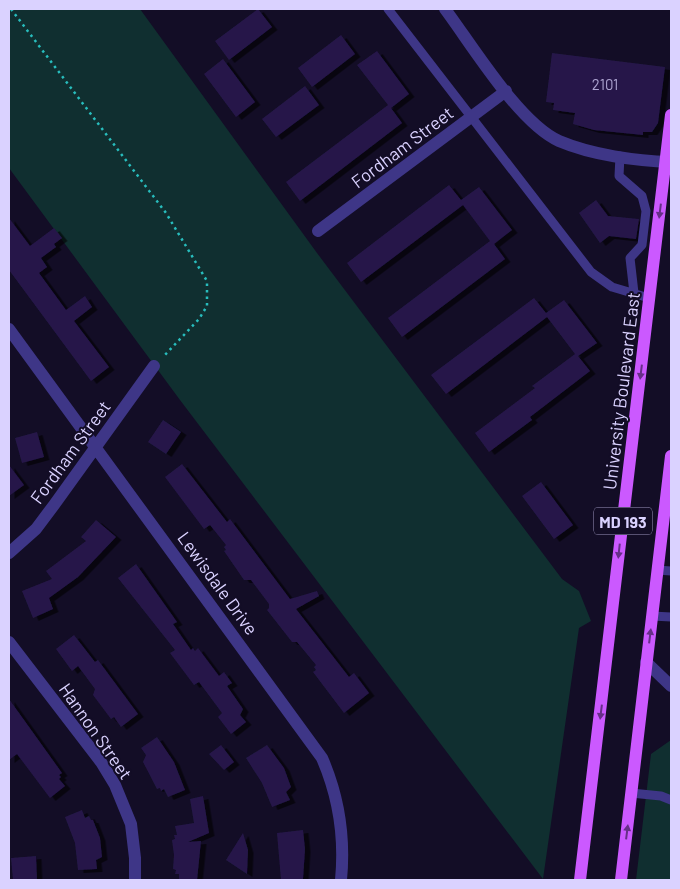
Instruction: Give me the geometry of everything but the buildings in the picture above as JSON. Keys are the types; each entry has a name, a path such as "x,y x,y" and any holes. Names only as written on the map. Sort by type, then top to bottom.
{"main road":[{"name":"University Boulevard East","path":"580,880 668,162 671,114"},
{"name":"MD 193","path":"621,880 657,570 668,517 671,464"}],"street":[{"path":"445,9 506,91 530,119 558,140 620,156 668,162"},
{"name":"Fordham Street","path":"318,231 506,91"},
{"name":"Lewisdale Drive","path":"9,329 322,758 335,792 339,812 343,860 342,880"},
{"name":"Fordham Street","path":"9,553 36,528 54,505 95,445 154,366"},
{"name":"Hannon Street","path":"9,642 101,762 116,785 132,824 136,858 135,880"},
{"path":"646,662 671,686"}],"lane":[{"path":"388,9 591,272 612,287 650,298"},
{"path":"620,156 619,176 642,196 646,211 642,244 630,258 634,293"},
{"path":"657,570 671,571"},
{"path":"652,616 671,617"},
{"path":"632,793 661,796 671,800"}],"path":[{"path":"11,9 166,213 207,281 207,306 199,319 154,366"}],"green space":[{"path":"9,9 140,9 317,253 562,579 579,591 591,621 579,628 543,879 180,400 9,168"},
{"path":"671,740 671,880 636,880 651,754"}]}
